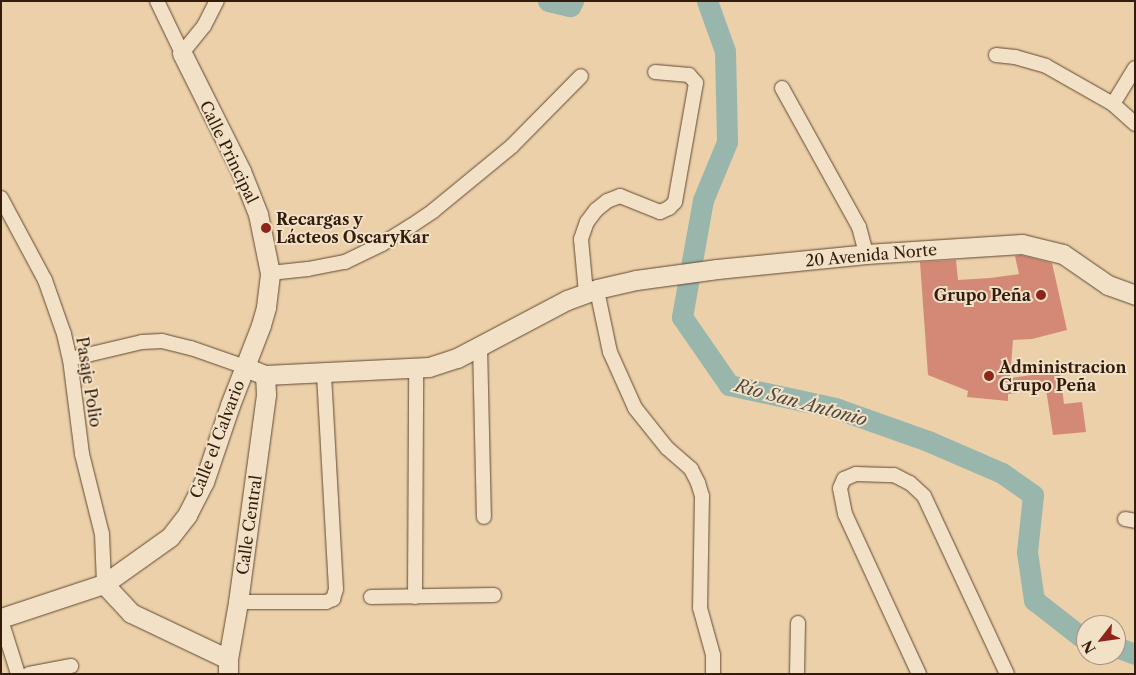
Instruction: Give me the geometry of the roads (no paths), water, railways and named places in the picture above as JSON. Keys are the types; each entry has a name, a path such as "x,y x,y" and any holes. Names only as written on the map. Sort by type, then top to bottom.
{"street":[{"name":"Calle Principal","path":"157,1 249,189 258,214 270,273 261,325 244,368"},
{"path":"182,53 204,26 218,1"},
{"path":"996,55 1015,57 1046,66 1113,104 1135,124"},
{"path":"1113,104 1135,68"},
{"path":"655,72 689,75 696,83 675,202 667,210 660,212 620,196 607,201 586,222 581,239 610,352 635,408 667,448 691,468 702,496 700,608 713,655 713,674"},
{"path":"270,273 308,269 345,262 382,244 411,226 445,201 516,142 581,76"},
{"path":"782,88 859,227 866,254"},
{"name":"Pasaje Polio","path":"1,198 45,280 70,359 82,454 102,534 104,584"},
{"name":"20 Avenida Norte","path":"594,294 674,275 717,269 866,254 1022,244 1063,254 1108,285 1135,295"},
{"name":"Calle el Calvario","path":"1,619 86,588 104,584 170,537 187,515 213,458 244,368 265,375 416,368 443,363 559,304 594,294"},
{"path":"70,359 142,342 162,341 190,348 244,368"},
{"path":"480,345 484,517"},
{"path":"415,597 416,368"},
{"path":"238,602 326,602 333,599 336,589 324,373"},
{"name":"Calle Central","path":"228,666 266,394 265,375"},
{"path":"920,674 845,514 840,488 844,479 856,474 894,475 910,483 924,496 1008,674"},
{"path":"104,584 131,613 228,666"},
{"path":"371,597 494,595"},
{"path":"1,619 18,674"},
{"path":"798,623 798,674"},
{"path":"29,674 71,666"}],"waterway":[{"name":"Río San Antonio","path":"548,1 570,6 573,1"},
{"name":"Río San Antonio","path":"707,1 725,51 727,142 703,200 682,317 729,385 835,408 928,441 1002,473 1033,495 1027,552 1034,600 1076,633"},
{"name":"Río San Antonio","path":"1126,651 1135,654"}],"place":[{"name":"Recargas y Lácteos OscaryKar","path":"266,228"},
{"name":"Grupo Peña","path":"1041,295"},
{"name":"Administracion Grupo Peña","path":"989,376"}]}
